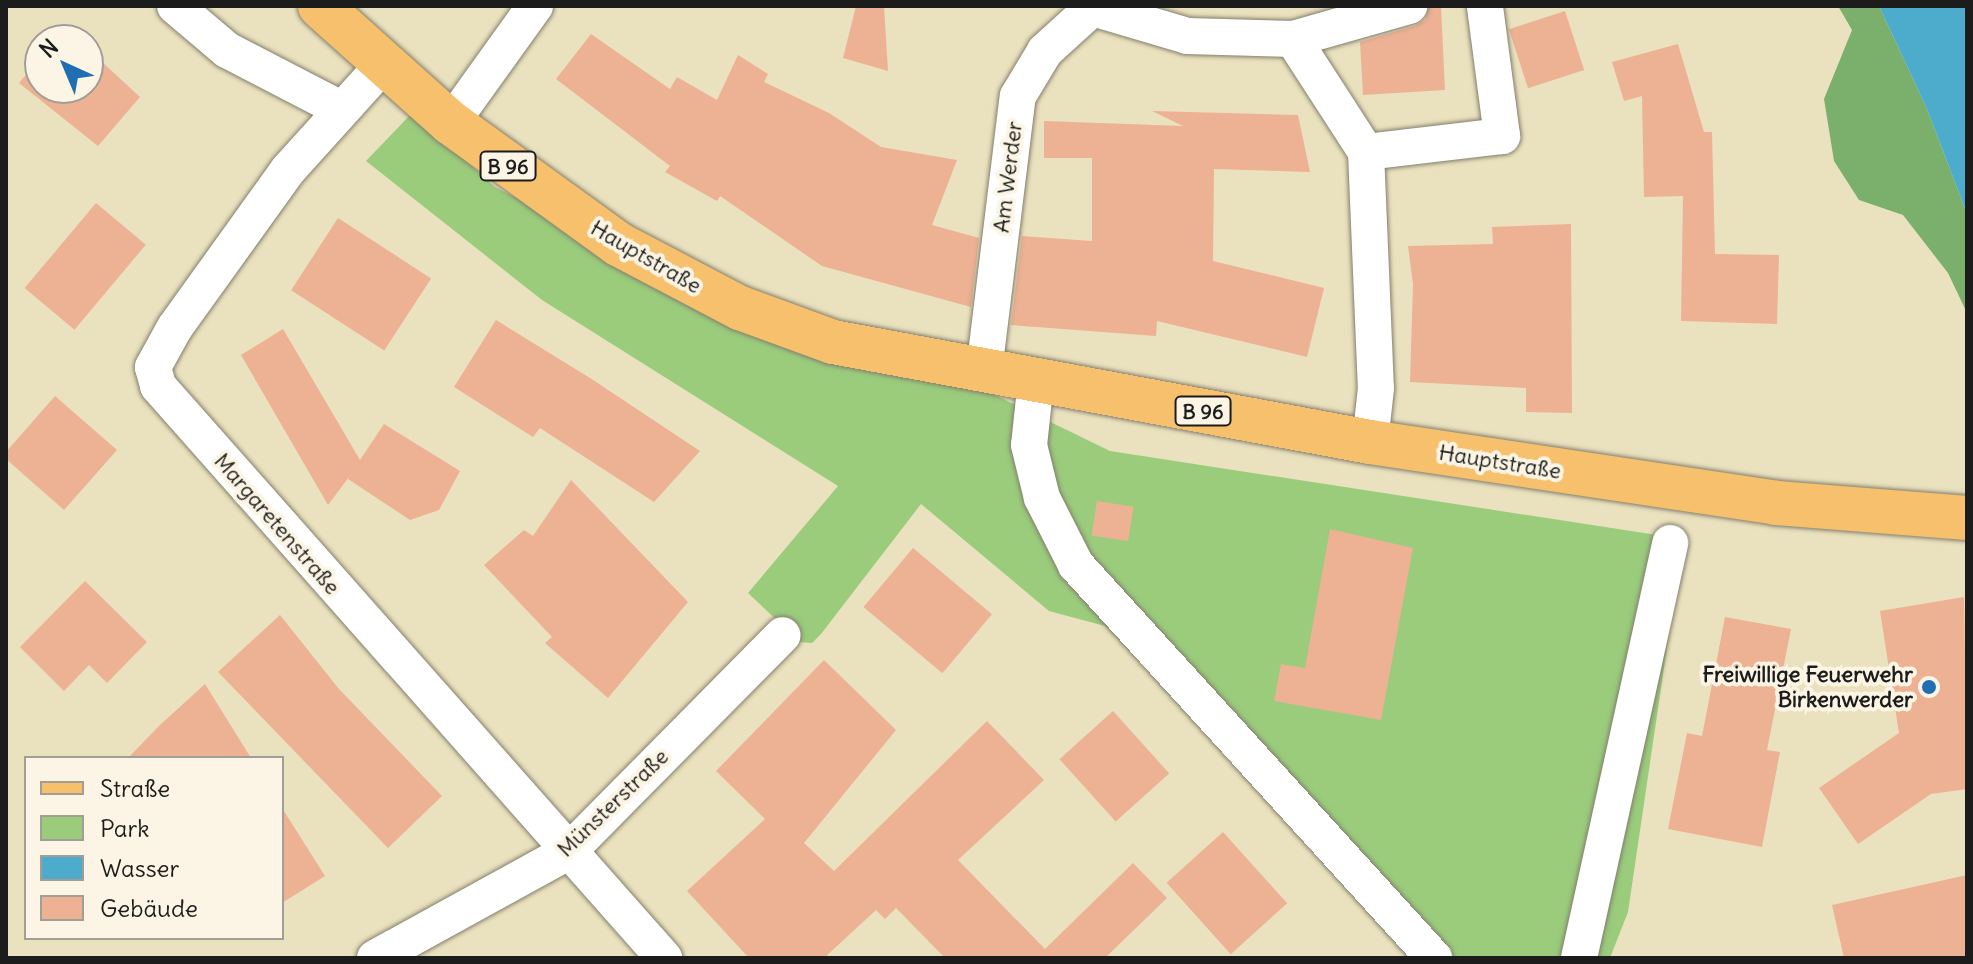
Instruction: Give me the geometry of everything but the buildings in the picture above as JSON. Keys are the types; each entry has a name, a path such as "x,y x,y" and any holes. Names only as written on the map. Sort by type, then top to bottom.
{"main road":[{"name":"Hauptstraße","path":"320,6 382,66 451,123 618,244 740,308 833,342 1370,442 1776,503 1967,518"}],"street":[{"path":"175,6 227,50 339,108"},
{"path":"451,123 535,6"},
{"name":"Am Werder","path":"984,371 1018,96 1045,51 1088,8 1293,39 1409,6"},
{"path":"1366,152 1502,136 1485,6"},
{"path":"1293,39 1366,152 1376,388 1370,442"},
{"name":"Margaretenstraße","path":"382,66 339,108 175,327 153,367 158,386 664,958"},
{"path":"1036,380 1029,445 1042,498 1076,565 1434,958"},
{"path":"1579,958 1670,543"},
{"name":"Münsterstraße","path":"375,958 568,852 783,635"}],"green space":[{"path":"1838,6 1879,6 1927,109 1967,214 1967,313 1948,273 1903,215 1859,200 1834,161 1824,99 1852,30"},
{"path":"412,113 495,187 775,331 993,394 1110,451 1683,539 1628,912 1610,958 1432,958 1105,626 1049,611 921,504 821,634 812,643 800,642 748,593 838,486 542,300 366,161"}],"water":[{"path":"1879,6 1967,6 1967,214 1927,109"}],"place":[{"name":"Freiwillige Feuerwehr Birkenwerder","path":"1929,687"}]}
